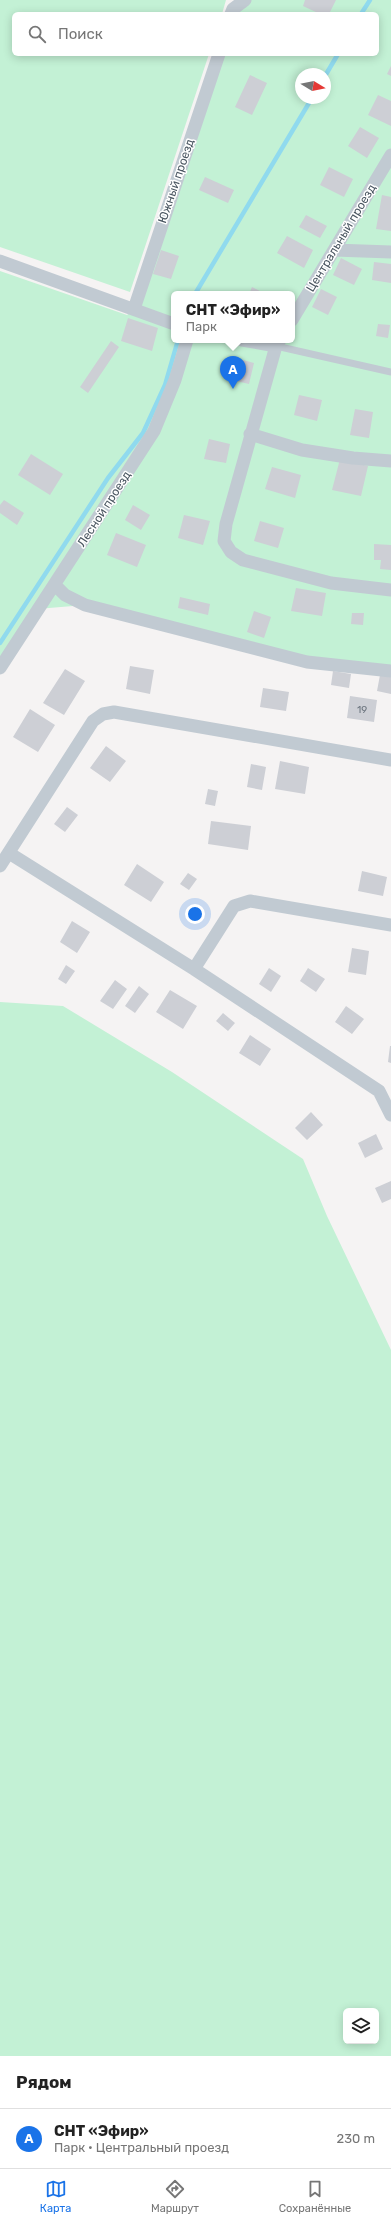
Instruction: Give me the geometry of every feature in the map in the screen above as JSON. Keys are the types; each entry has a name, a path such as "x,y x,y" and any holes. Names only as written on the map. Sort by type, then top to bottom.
{"street":[{"path":"231,12 232,9 245,0"},
{"name":"Южный проезд","path":"134,309 218,56"},
{"name":"Центральный проезд","path":"295,315 391,155"},
{"path":"334,250 391,252"},
{"path":"0,261 171,323"},
{"name":"Лесной проезд","path":"0,668 154,431 175,380 186,343"},
{"path":"278,343 250,434 226,524 224,541 231,552 243,560 331,583 391,590"},
{"path":"250,434 302,450 353,458 391,460"},
{"path":"54,585 65,595 85,605 291,658 307,662 391,670"},
{"path":"0,866 93,721 109,713 114,712 391,760"},
{"path":"9,853 194,969 385,1092 391,1115"},
{"path":"194,969 234,906 250,901 391,925"}],"lane":[{"path":"278,343 391,372"}],"green space":[{"path":"0,0 226,0 223,12 12,12 12,56 208,56 130,292 0,247"},
{"path":"235,0 391,0 391,671 307,662 85,605 37,609 0,665 0,271 127,315 134,309 218,56 379,56 379,12 232,12"},
{"path":"0,1002 63,1006 172,1072 303,1159 327,1216 391,1350 391,2056 0,2056"}],"building":[{"path":"305,0 336,0 330,12 316,12 303,6"},
{"path":"391,66 391,76 387,74"},
{"path":"250,75 267,83 252,115 235,107"},
{"path":"378,95 391,101 391,126 368,115"},
{"path":"360,127 379,138 367,158 348,146"},
{"path":"329,167 353,179 344,197 320,185"},
{"path":"205,177 234,190 228,203 199,190"},
{"path":"382,195 391,197 391,231 376,229"},
{"path":"306,215 327,226 320,238 299,227"},
{"path":"287,236 313,250 304,268 277,253"},
{"path":"161,250 179,256 171,279 153,274"},
{"path":"341,258 362,269 354,285 333,275"},
{"path":"374,262 391,264 391,283 372,280"},
{"path":"252,287 260,291 250,291"},
{"path":"321,289 337,297 328,315 312,307"},
{"path":"128,318 158,328 152,351 121,341"},
{"path":"378,324 390,325 388,338 376,336"},
{"path":"111,341 119,347 88,393 80,387"},
{"path":"232,357 254,363 249,384 227,379"},
{"path":"299,395 322,400 317,421 294,415"},
{"path":"355,409 373,412 369,438 350,435"},
{"path":"209,439 230,444 226,463 204,459"},
{"path":"31,454 63,474 50,495 18,475"},
{"path":"340,459 368,466 361,496 332,490"},
{"path":"272,467 301,475 295,498 265,489"},
{"path":"4,500 24,513 17,525 0,513 0,505"},
{"path":"133,505 150,515 141,530 125,520"},
{"path":"184,515 210,521 203,545 178,538"},
{"path":"260,521 284,528 278,548 254,541"},
{"path":"116,533 146,545 137,567 107,555"},
{"path":"374,544 391,545 391,570 380,569 381,560 374,560"},
{"path":"296,588 326,593 322,616 291,611"},
{"path":"180,597 210,604 208,615 178,608"},
{"path":"254,611 271,617 264,638 247,632"},
{"path":"352,613 364,613 363,625 351,624"},
{"path":"130,666 154,670 150,694 126,689"},
{"path":"65,669 85,681 64,715 43,703"},
{"path":"333,671 351,674 349,688 331,685"},
{"path":"380,675 391,677 391,694 377,691"},
{"path":"263,688 289,692 286,711 260,707"},
{"path":"350,696 377,700 374,722 347,718"},
{"path":"30,709 55,725 38,752 13,737"},
{"path":"106,746 126,761 110,782 90,768"},
{"path":"280,761 309,767 305,794 275,789"},
{"path":"251,764 266,767 262,790 247,787"},
{"path":"208,789 218,791 215,806 205,804"},
{"path":"67,807 78,815 65,832 54,824"},
{"path":"211,821 251,826 248,850 208,844"},
{"path":"137,864 164,882 151,902 124,885"},
{"path":"362,871 387,877 383,896 358,891"},
{"path":"188,873 197,879 189,890 180,884"},
{"path":"72,921 90,932 77,953 60,942"},
{"path":"352,948 369,951 366,975 348,972"},
{"path":"66,965 75,971 66,984 58,979"},
{"path":"269,968 281,976 271,992 259,984"},
{"path":"308,968 325,979 316,992 300,981"},
{"path":"115,980 127,989 113,1009 100,1001"},
{"path":"139,986 149,994 135,1013 125,1006"},
{"path":"170,990 197,1006 183,1029 156,1012"},
{"path":"346,1006 364,1019 352,1034 335,1022"},
{"path":"223,1013 235,1023 228,1031 216,1021"},
{"path":"250,1035 271,1049 260,1066 239,1053"},
{"path":"391,1046 391,1063 388,1062"},
{"path":"311,1112 323,1125 307,1140 295,1128"},
{"path":"376,1134 383,1149 365,1158 358,1143"},
{"path":"391,1181 391,1199 382,1203 375,1188"}],"waterway":[{"path":"362,12 370,0"},
{"path":"330,68 337,56"},
{"path":"197,291 308,104"},
{"path":"0,643 108,478 143,433 165,385 177,343"}],"place":[{"name":"СНТ «Эфир»","path":"233,389"}]}
